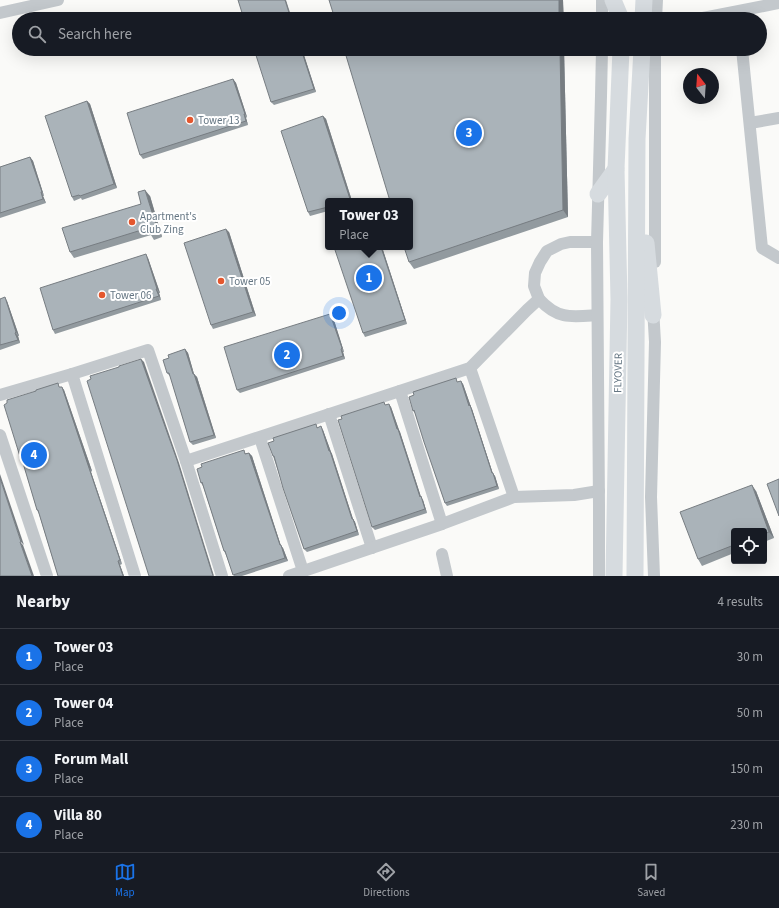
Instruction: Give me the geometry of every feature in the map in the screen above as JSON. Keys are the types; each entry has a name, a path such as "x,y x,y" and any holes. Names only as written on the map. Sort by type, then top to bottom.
{"highway":[{"path":"612,0 618,12"},
{"path":"623,12 624,0"},
{"path":"643,12 644,0"},
{"name":"FLYOVER","path":"614,576 619,299 616,169 621,56"},
{"path":"642,56 637,139 638,202 643,215 653,316"},
{"path":"598,194 616,169"},
{"name":"FLYOVER","path":"635,576 638,202"}],"street":[{"path":"0,13 58,0"},
{"path":"602,0 602,12"},
{"path":"656,12 657,0"},
{"path":"749,12 779,3"},
{"path":"598,576 599,491 597,242 602,56"},
{"path":"654,576 651,497 656,163 655,56"},
{"path":"743,56 762,248 779,258"},
{"path":"750,124 779,118"},
{"path":"597,242 570,242 561,244 547,251 535,273 534,286 539,300 558,314 573,317 597,315"},
{"path":"186,461 470,368 527,310 539,300"},
{"path":"0,395 148,350 186,461 222,576"},
{"path":"470,368 514,497"},
{"path":"72,374 135,576"},
{"path":"400,391 442,524"},
{"path":"329,414 372,548"},
{"path":"0,435 47,576"},
{"path":"260,438 303,571"},
{"path":"288,576 442,524 514,497 574,495 599,491"},
{"path":"442,554 447,576"}],"building":[{"path":"238,0 285,0 289,12 242,12"},
{"path":"329,0 559,0 559,12 333,12"},
{"path":"256,56 303,56 314,89 271,102"},
{"path":"346,56 560,56 563,210 409,262 405,250 413,250 413,198 389,198"},
{"path":"233,79 246,121 140,155 127,113"},
{"path":"87,101 114,184 80,196 72,197 45,116"},
{"path":"323,116 350,198 325,198 325,208 308,212 281,131"},
{"path":"30,157 43,199 0,213 0,167"},
{"name":"Apartment's Club Zing","path":"145,190 158,231 150,233 148,228 70,252 62,228 141,204 138,192"},
{"path":"226,229 253,312 211,325 184,243"},
{"path":"335,250 382,250 405,320 363,333"},
{"path":"146,254 159,296 53,330 40,288"},
{"path":"5,297 18,340 0,345 0,299"},
{"path":"330,314 342,348 343,356 237,390 224,347"},
{"path":"185,349 214,435 190,442 169,373 167,373 163,360 169,358 168,355"},
{"path":"141,359 177,460 213,576 149,576 87,381 91,379 90,376"},
{"path":"456,378 457,382 461,381 497,486 445,503 409,397 414,395 413,392"},
{"path":"58,383 59,387 62,387 120,560 118,561 123,576 58,576 4,405 7,403 7,400"},
{"path":"384,402 385,405 389,404 425,509 372,527 338,420 342,419 341,416"},
{"path":"316,424 317,428 321,426 357,531 304,549 283,488 274,456 268,443 274,441 273,438"},
{"path":"244,450 245,454 249,453 285,558 233,575 197,469 202,467 201,464"},
{"path":"0,478 20,542 32,576 0,576"},
{"path":"779,479 779,516 767,484"},
{"path":"752,485 769,532 767,533 767,528 731,528 731,546 698,559 680,512"}],"place":[{"name":"Tower 13","path":"190,120"},
{"name":"Forum Mall","path":"469,133"},
{"name":"Apartment's Club Zing","path":"132,222"},
{"name":"Tower 03","path":"369,278"},
{"name":"Tower 05","path":"221,281"},
{"name":"Tower 06","path":"102,295"},
{"name":"Tower 04","path":"287,355"},
{"name":"Villa 80","path":"34,455"}]}
